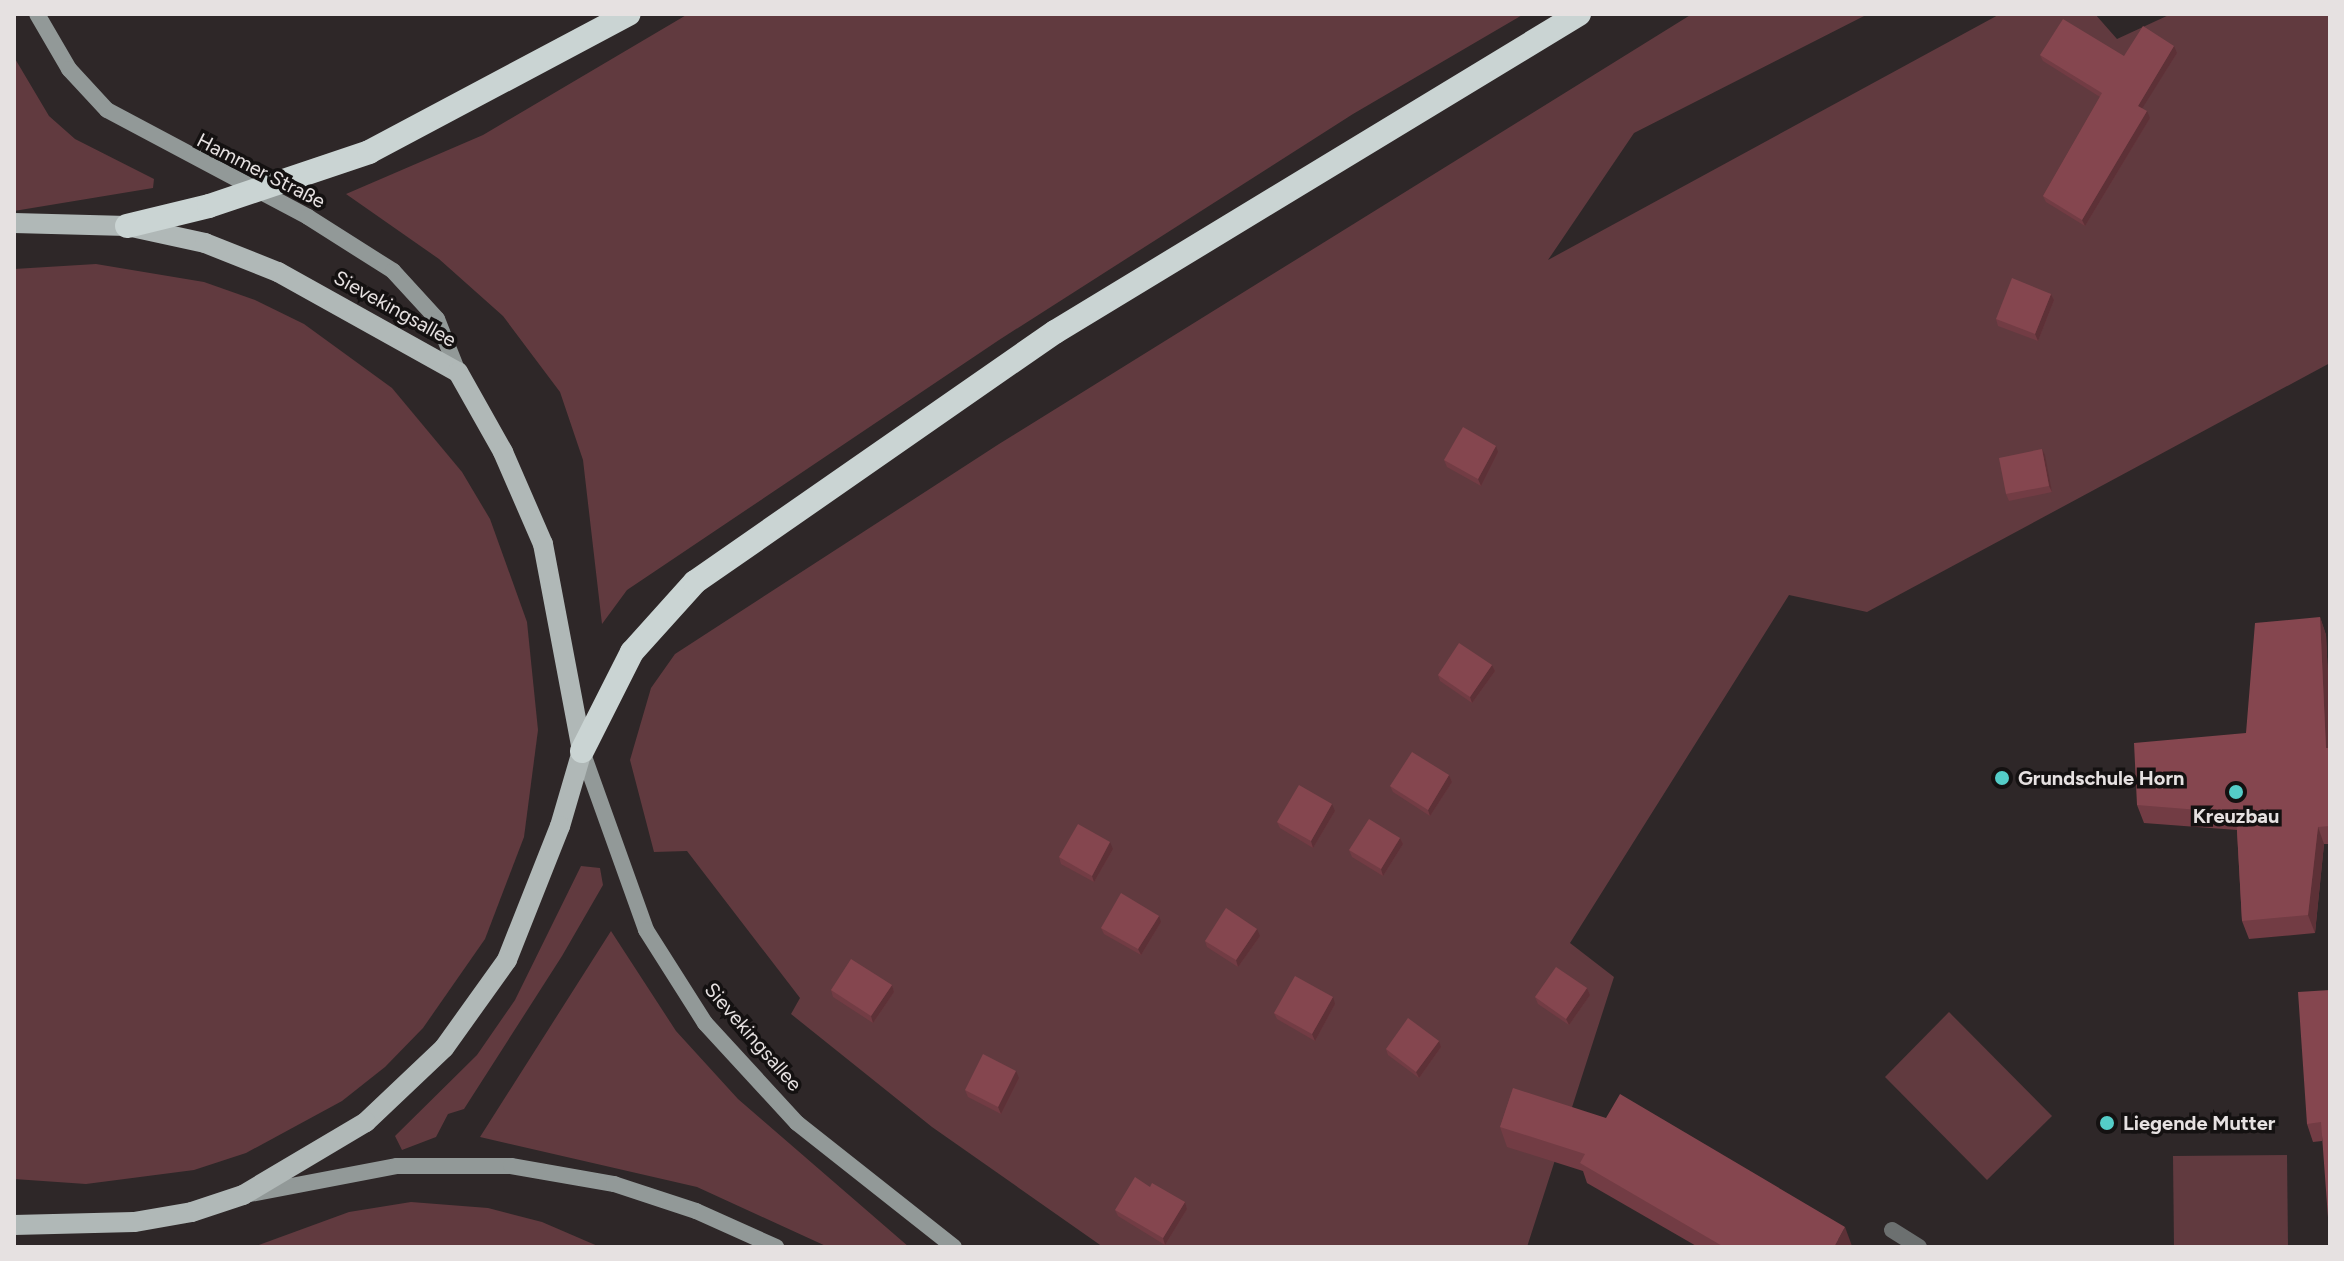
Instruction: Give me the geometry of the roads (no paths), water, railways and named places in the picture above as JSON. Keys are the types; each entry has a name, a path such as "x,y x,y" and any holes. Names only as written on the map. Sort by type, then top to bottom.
{"highway":[{"path":"127,226 259,190 416,131 629,14"},
{"path":"582,751 632,652 695,582 1055,332 1579,14"}],"main road":[{"name":"Hammer Straße","path":"37,14 69,69 107,110 355,243 393,271 437,319 458,372"},
{"name":"Sievekingsallee","path":"14,223 127,226 205,243 266,267 458,372 503,452 543,544 582,751 646,930 705,1023 797,1123 954,1247"},
{"name":"Sievekingsallee","path":"243,1195 366,1122 407,1087 479,1005 507,960 534,898 582,751"},
{"name":"Sievekingsallee","path":"14,1225 134,1222 192,1212 243,1195 397,1166 511,1166 614,1184 696,1211 776,1247"}],"street":[{"path":"1892,1230 1919,1247"}],"place":[{"name":"Grundschule Horn","path":"2002,778"},
{"name":"Kreuzbau","path":"2236,792"},
{"name":"Liegende Mutter","path":"2107,1123"}]}
